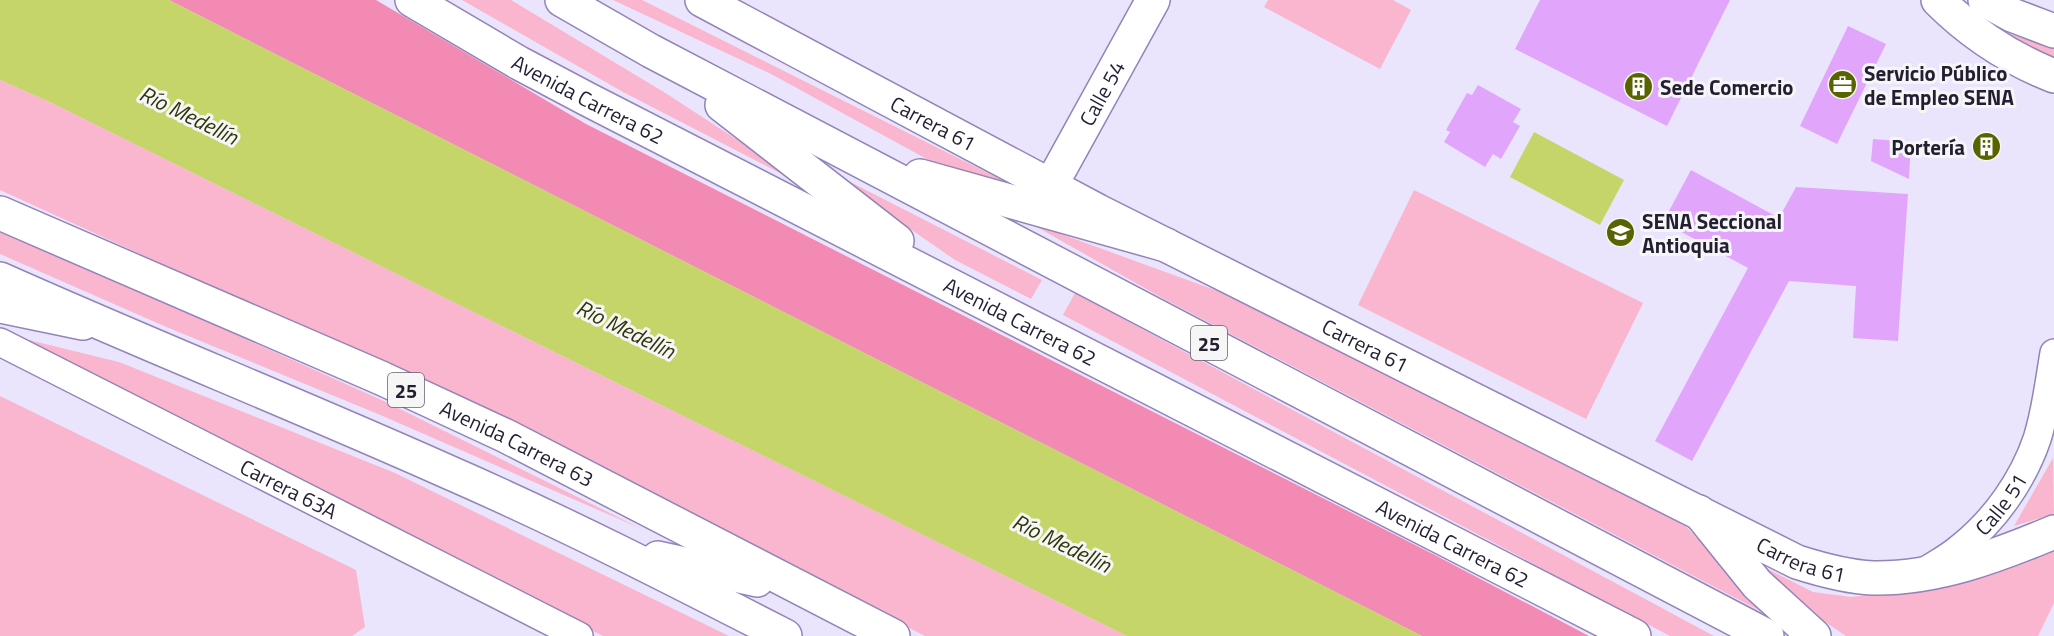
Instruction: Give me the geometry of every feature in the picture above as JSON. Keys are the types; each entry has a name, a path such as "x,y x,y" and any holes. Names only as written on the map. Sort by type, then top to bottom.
{"main road":[{"name":"Avenida Carrera 62","path":"412,0 519,63 1634,636"},
{"name":"25","path":"562,0 651,51 1767,636"},
{"name":"Carrera 61","path":"702,0 1166,245 1797,562 1833,573 1873,578 1920,574 1967,564 2009,551 2054,532"},
{"name":"Calle 54","path":"1051,185 1153,0"},
{"path":"1938,0 1975,32 2054,76"},
{"path":"1984,0 2012,15 2054,31"},
{"path":"651,51 962,291"},
{"path":"855,158 1166,245"},
{"name":"Avenida Carrera 63","path":"0,213 381,378 495,431 892,636"},
{"path":"0,279 447,471 610,547 785,636"},
{"path":"0,306 114,329"},
{"path":"1699,512 1757,584 1814,636"},
{"path":"610,547 801,590"}],"street":[{"name":"Carrera 63A","path":"0,342 579,636"},
{"name":"Calle 51","path":"1920,574 1960,548 1982,528 2008,496 2024,471 2037,439 2054,353"},
{"name":"Calle 51","path":"2045,406 2054,431"}],"shaded area":[{"path":"169,0 376,0 586,124 1431,553 1589,636 1422,636"},
{"path":"462,0 511,0 667,94 817,192 623,92"},
{"path":"613,0 642,0 1038,198 934,163 771,74"},
{"path":"1268,0 1393,0 1411,10 1380,69 1264,7"},
{"path":"2010,34 2054,48 2054,57 2037,50"},
{"path":"0,80 52,103 1127,636 925,636 456,398 0,190"},
{"path":"821,167 1042,280 1031,299 955,260"},
{"path":"1414,190 1643,303 1586,419 1358,305"},
{"path":"1028,222 1278,313 1665,504 1770,616 1164,299"},
{"path":"0,231 386,402 642,529 0,254"},
{"path":"1075,293 1714,636 1670,636 1063,315"},
{"path":"0,333 119,362 395,473 729,636 603,636"},
{"path":"0,396 356,570 365,627 352,636 0,636"},
{"path":"2053,458 2054,514 2014,526"},
{"path":"2054,549 2054,603 2038,636 1846,636 1788,597 1748,559 1813,592 1851,597 1908,590"}],"water":[{"name":"Río Medellín","path":"0,0 169,0 1422,636 1127,636 52,103 0,80"},
{"path":"1534,132 1624,180 1600,225 1510,177"}],"building":[{"name":"Sede Comercio","path":"1540,0 1730,0 1667,126 1515,49"},
{"name":"Servicio Público de Empleo SENA","path":"1848,26 1886,44 1837,144 1800,126"},
{"path":"1478,85 1521,109 1513,122 1520,126 1501,159 1493,154 1485,167 1444,142 1450,132 1446,130 1467,93 1472,95"},
{"path":"1873,139 1911,142 1909,179 1871,161"},
{"path":"1691,170 1779,218 1796,187 1908,194 1898,341 1853,338 1856,286 1789,281 1692,461 1655,441 1748,268 1663,222"}],"place":[{"name":"Servicio Público de Empleo SENA","path":"1843,85"},
{"name":"Sede Comercio","path":"1639,87"},
{"name":"Portería","path":"1986,147"},
{"name":"SENA Seccional Antioquia","path":"1621,233"}]}
